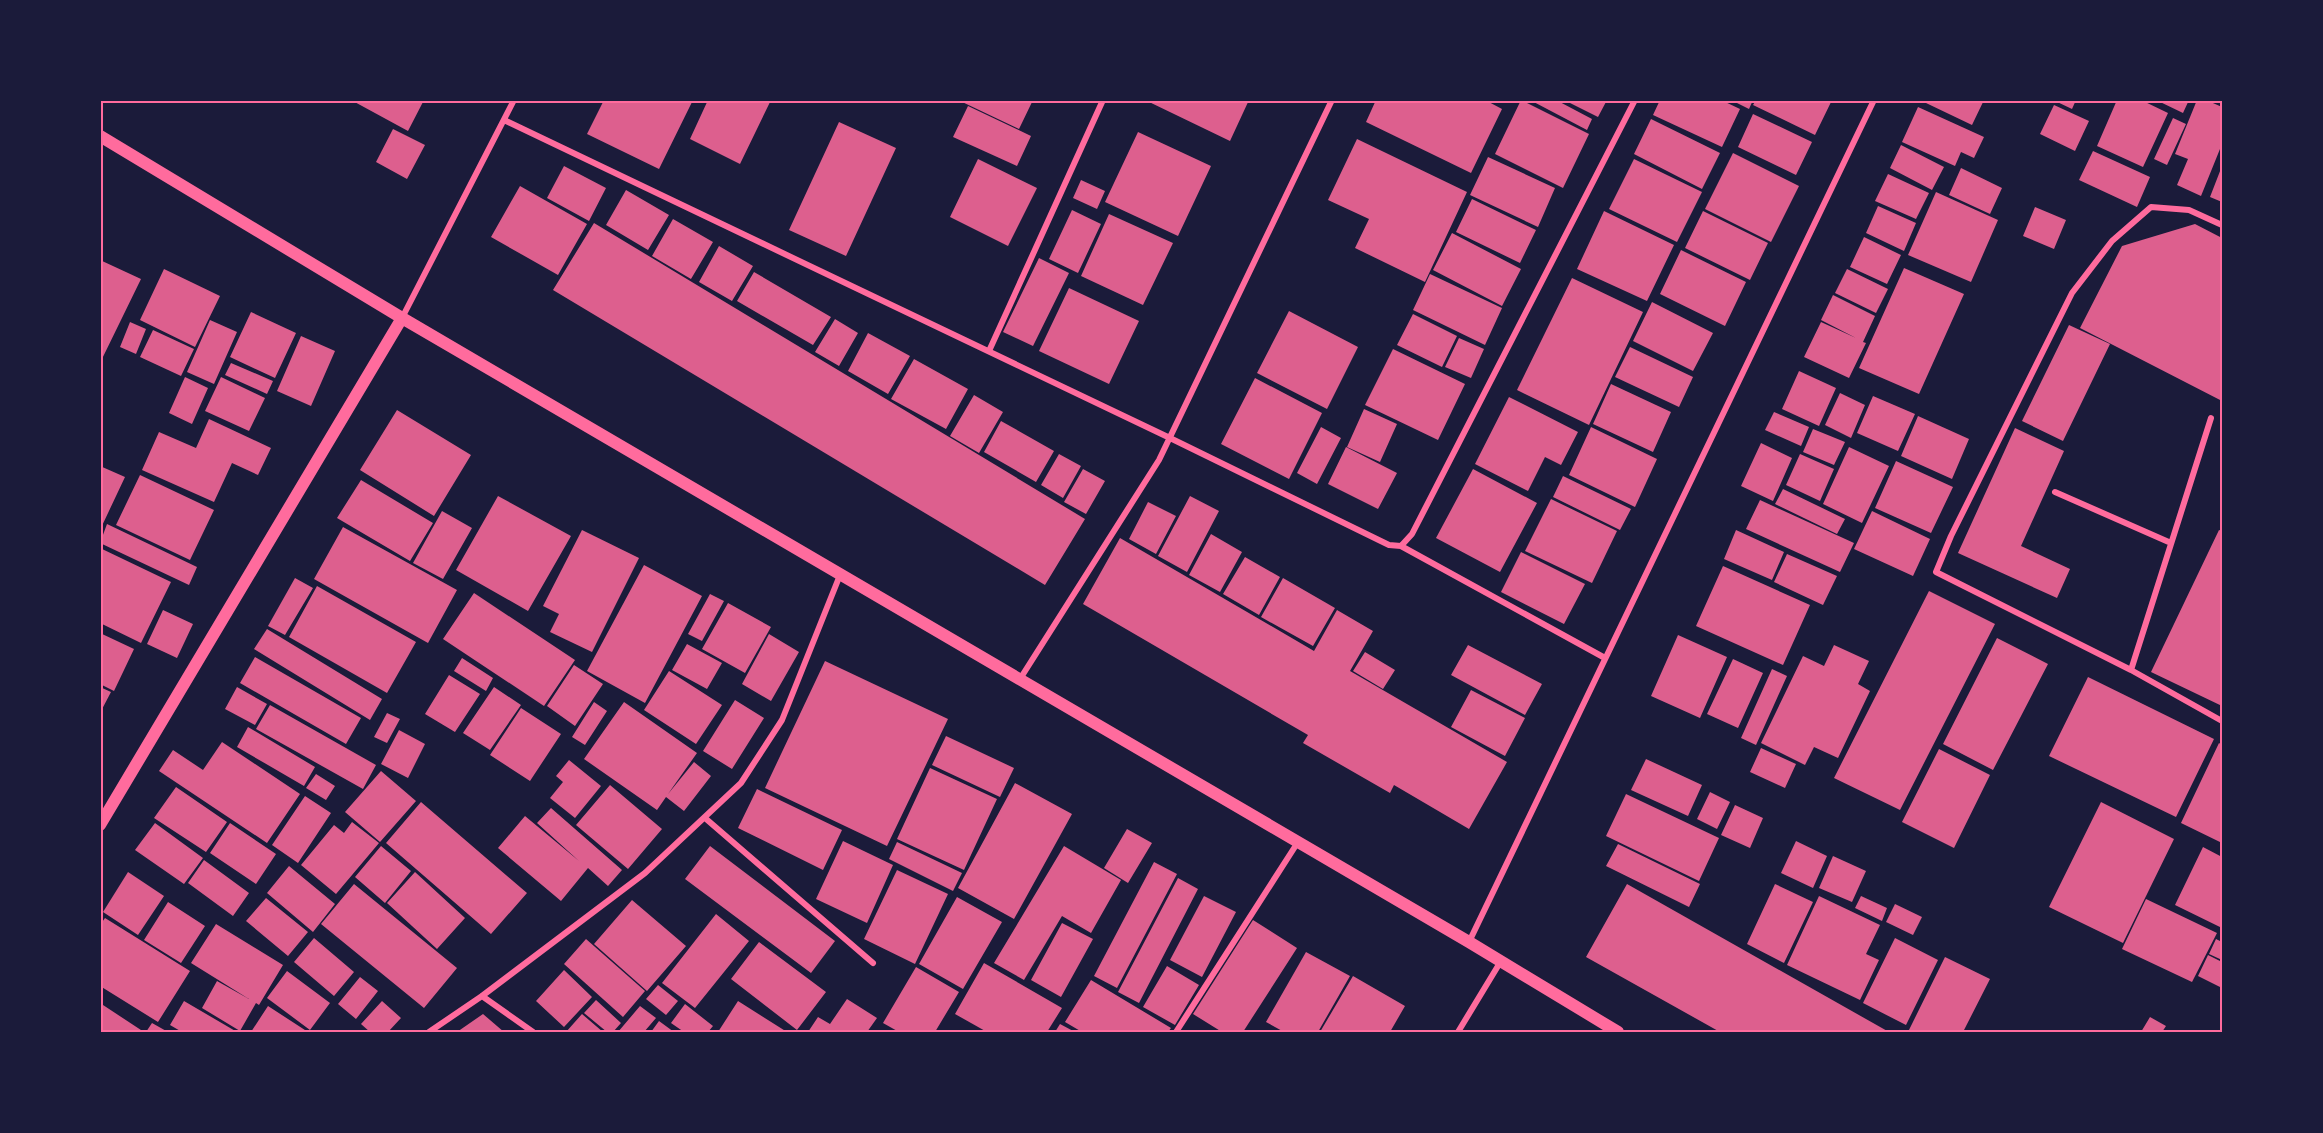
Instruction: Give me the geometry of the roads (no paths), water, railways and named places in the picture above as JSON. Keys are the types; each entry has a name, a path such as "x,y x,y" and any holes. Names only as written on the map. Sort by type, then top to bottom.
{"main road":[{"path":"100,136 402,318 1469,942 1618,1032"},
{"path":"100,825 402,318"}],"street":[{"path":"402,318 514,100"},
{"path":"989,351 1103,100"},
{"path":"1020,679 1159,460 1332,100"},
{"path":"1401,546 1412,534 1635,100"},
{"path":"1469,942 1874,100"},
{"path":"504,120 1389,545 1401,546 1605,658"},
{"path":"2223,225 2189,210 2151,207 2112,241 2072,293 1951,536 1936,572 2130,670 2223,722"},
{"path":"2130,670 2211,418"},
{"path":"2055,492 2171,543"},
{"path":"429,1032 482,996 645,873 741,783 782,720 841,574"},
{"path":"705,818 873,963"},
{"path":"1176,1032 1298,842"},
{"path":"1458,1032 1501,962"},
{"path":"482,996 532,1032"}]}
